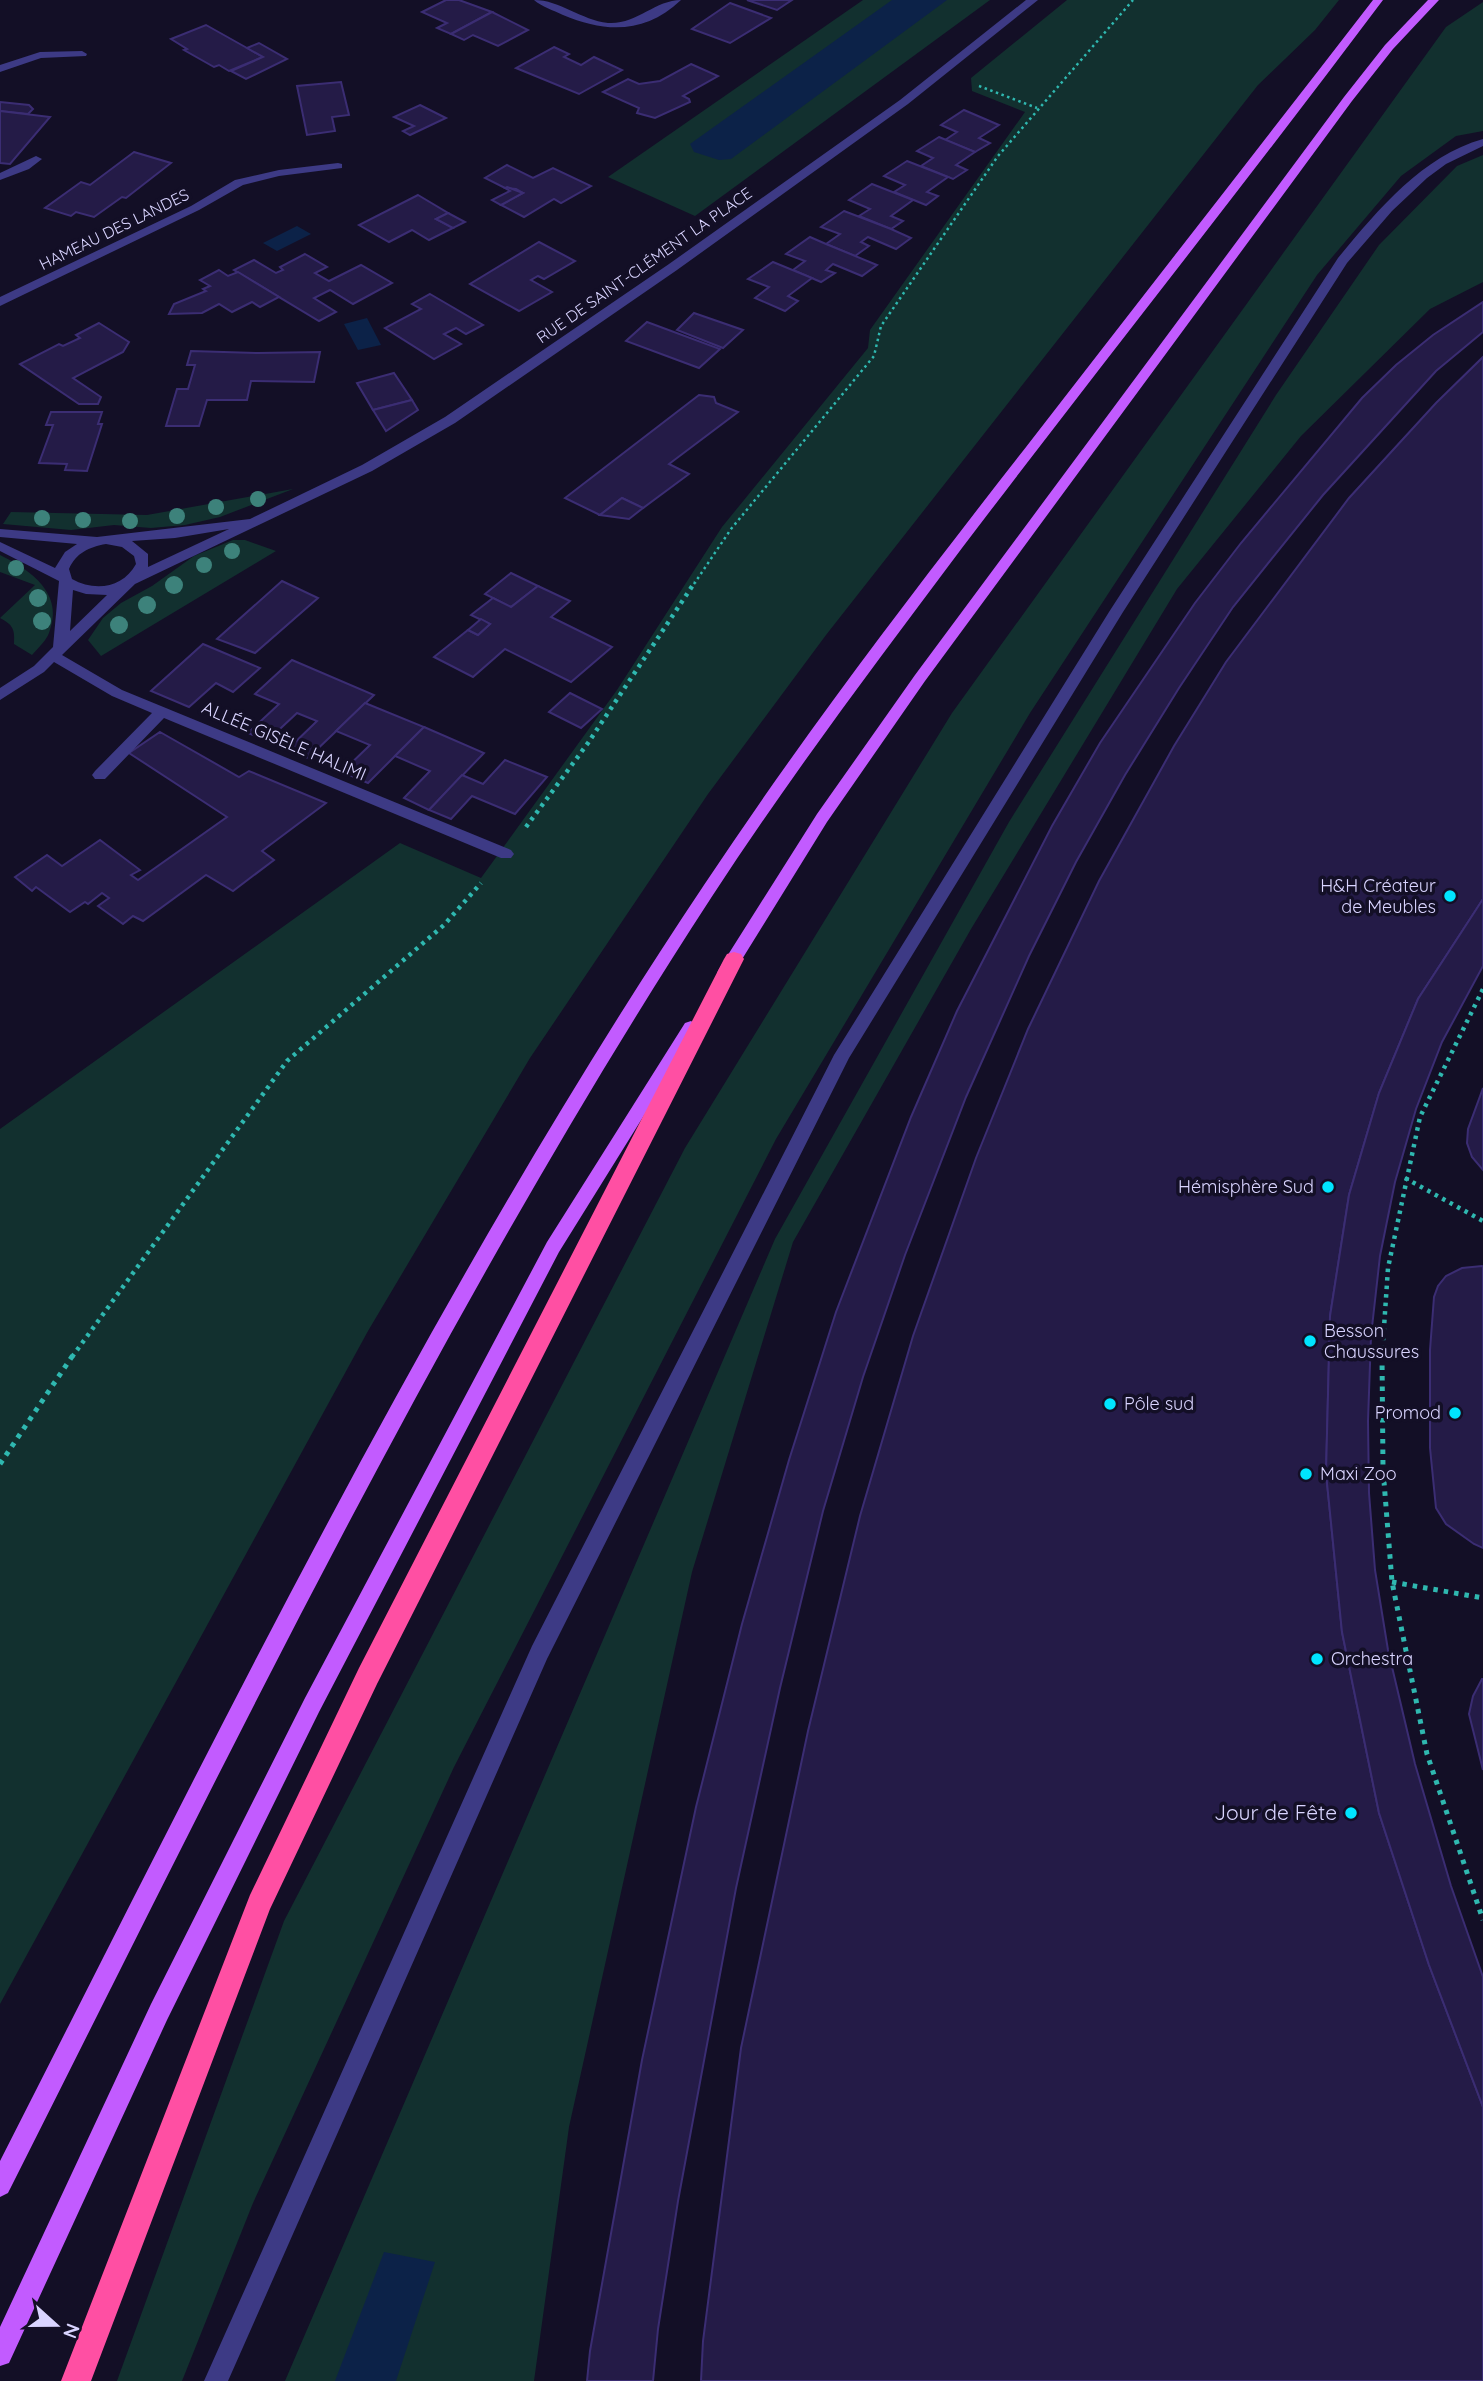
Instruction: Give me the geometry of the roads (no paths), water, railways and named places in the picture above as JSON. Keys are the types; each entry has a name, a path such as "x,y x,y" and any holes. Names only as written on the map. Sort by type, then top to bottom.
{"highway":[{"path":"76,2381 259,1904 368,1676 734,959"}],"main road":[{"path":"0,2185 236,1722 382,1446 493,1243 671,948 814,736 894,628 1378,0"},
{"path":"0,2354 159,2012 371,1593 553,1247 822,818 920,678 1348,99 1389,47 1434,0"}],"street":[{"path":"539,0 594,24 617,26 642,22 676,0"},
{"name":"RUE DE SAINT-CLÉMENT LA PLACE","path":"65,579 77,588 92,592 110,590 232,535 252,521 367,468 482,399 904,102 1033,0"},
{"path":"0,69 40,55 82,54"},
{"path":"216,2381 539,1653 842,1055 1116,612 1342,261 1376,219 1439,164 1462,149 1483,142"},
{"path":"0,177 25,167 36,159"},
{"name":"HAMEAU DES LANDES","path":"0,302 195,208 239,182 338,166"},
{"name":"RUE DE SAINT-CLÉMENT LA PLACE","path":"56,652 65,612 65,579 62,569 68,556 84,546 104,541 192,532 252,521"},
{"path":"0,533 104,541 133,546 141,554 143,564 130,582"},
{"path":"0,546 65,579"},
{"name":"RUE DE SAINT-CLÉMENT LA PLACE","path":"0,695 56,652 130,582"},
{"name":"ALLÉE GISÈLE HALIMI","path":"56,652 73,662 90,678 117,693 506,854"},
{"path":"100,775 163,711"}],"water":[{"path":"892,0 947,0 731,159 719,160 694,152 690,144"},
{"path":"297,226 311,234 277,251 263,243"},
{"path":"367,318 381,345 358,350 344,324"},
{"path":"384,2252 435,2262 396,2381 335,2381"}],"place":[{"name":"H&H Créateur de Meubles","path":"1450,896"},
{"name":"Hémisphère Sud","path":"1328,1187"},
{"name":"Besson Chaussures","path":"1310,1341"},
{"name":"Pôle sud","path":"1110,1404"},
{"name":"Promod","path":"1455,1413"},
{"name":"Maxi Zoo","path":"1306,1474"},
{"name":"Orchestra","path":"1317,1659"},
{"name":"Jour de Fête","path":"1351,1813"}]}
